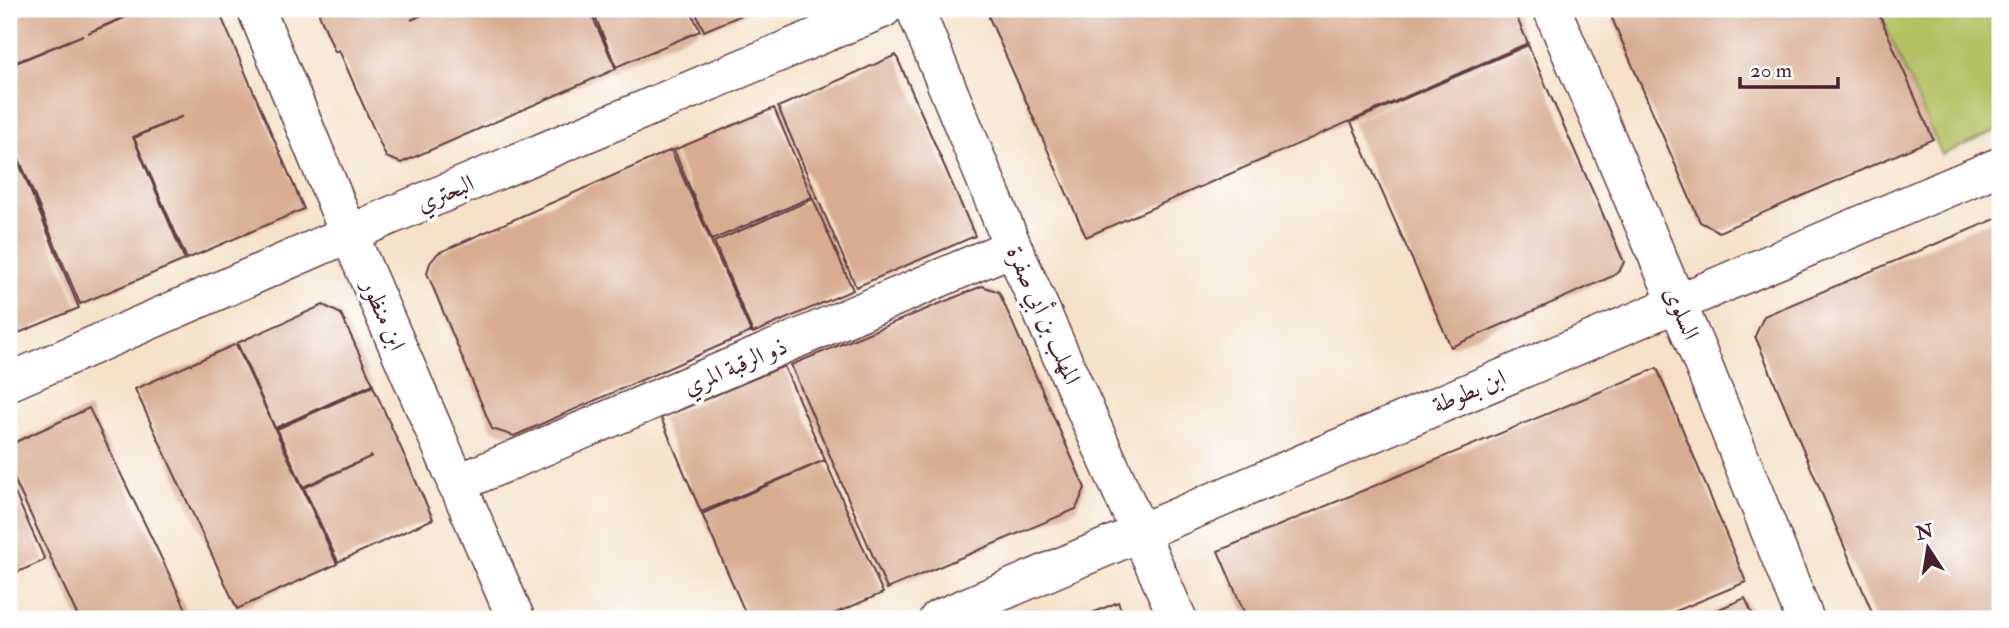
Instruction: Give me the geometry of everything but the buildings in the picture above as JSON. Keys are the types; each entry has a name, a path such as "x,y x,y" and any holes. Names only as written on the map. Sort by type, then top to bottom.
{"street":[{"name":"ابن منظور","path":"256,9 349,234 516,619"},
{"name":"البحتري","path":"9,382 349,234 883,9"},
{"name":"المهلب بن أبي صفرة","path":"915,9 1013,247 1178,619"},
{"name":"السلوى","path":"1552,9 1676,301 1805,619"},
{"name":"ابن بطوطة","path":"938,619 1142,534 1676,301 2000,166"},
{"name":"ذو الرقبة المري","path":"456,484 1013,247"}],"green space":[{"path":"1878,9 2000,9 2000,129 1942,155"}]}
